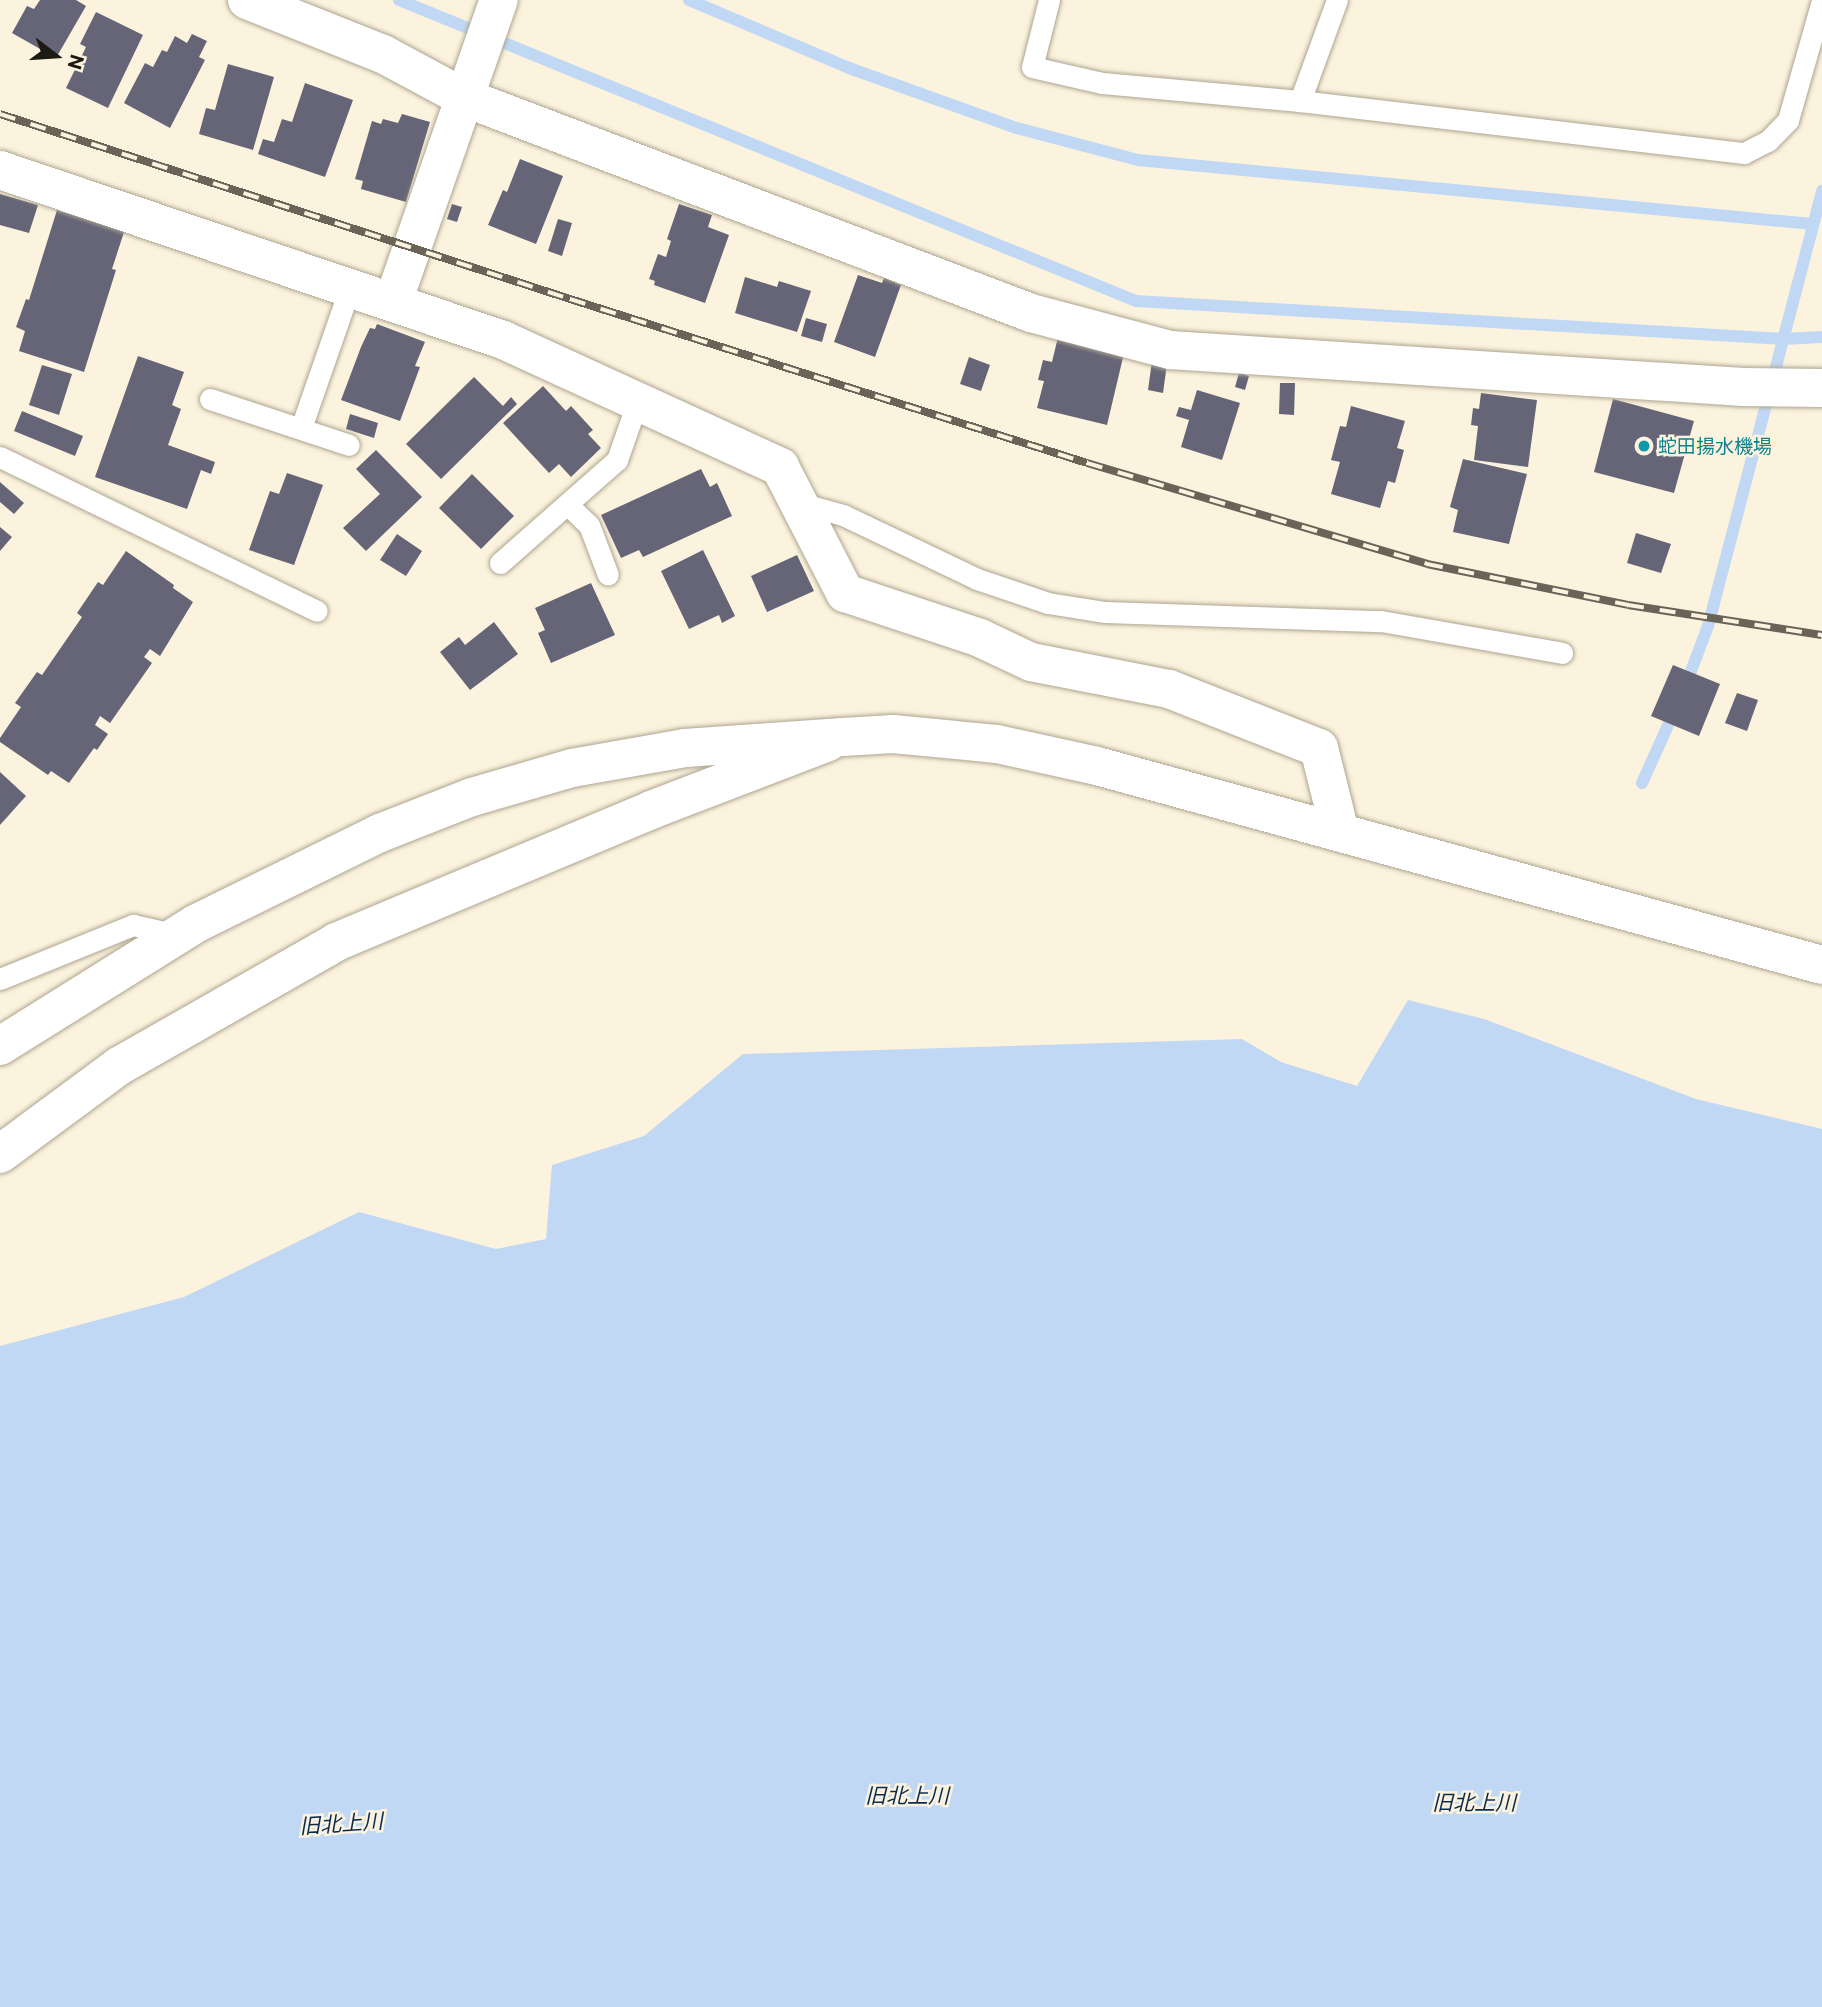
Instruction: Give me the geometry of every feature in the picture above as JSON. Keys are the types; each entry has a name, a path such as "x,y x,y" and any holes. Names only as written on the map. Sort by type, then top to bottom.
{"street":[{"path":"247,0 383,54 463,97 1031,313 1170,350 1743,387 1807,388"},
{"path":"393,302 499,0"},
{"path":"0,170 503,340 780,467 845,593 980,638 1031,662 1169,689 1319,748 1340,832"},
{"path":"0,1046 178,935 380,833 472,797 572,768 685,748 893,734 997,744 1097,766 1822,965"},
{"path":"0,1154 119,1066 336,942 651,810 843,737"}],"lane":[{"path":"1049,0 1032,66 1102,83 1300,101 1744,153 1768,141 1788,120 1822,1"},
{"path":"1300,101 1337,0"},
{"path":"301,428 350,287"},
{"path":"210,398 349,446"},
{"path":"500,563 617,460 637,403"},
{"path":"0,457 317,611"},
{"path":"800,503 843,515 977,579 1048,603 1105,612 1381,621 1562,653"},
{"path":"567,504 589,525 608,575"},
{"path":"0,979 133,925 178,935"}],"water":[{"name":"旧北上川","path":"1408,1000 1484,1019 1696,1099 1822,1129 1822,2007 0,2007 0,1346 184,1297 359,1212 496,1249 546,1239 552,1165 644,1136 743,1054 1242,1039 1281,1062 1357,1086"}],"building":[{"path":"40,0 76,0 86,6 56,58 12,33 27,6 34,9"},
{"path":"96,12 143,35 108,108 66,88 86,47 80,44"},
{"path":"192,34 207,41 199,57 205,60 170,128 124,103 145,63 153,67 162,50 167,52 175,36 187,43"},
{"path":"228,64 274,77 253,150 199,134 206,108 215,110"},
{"path":"305,83 353,100 325,177 258,154 263,139 274,142 282,119 292,122"},
{"path":"402,114 430,122 406,202 361,189 363,181 355,179 372,121 381,124 383,119 398,123"},
{"path":"520,159 563,176 536,244 488,225 503,190 507,192"},
{"path":"0,194 38,205 29,233 0,225"},
{"path":"452,204 462,207 457,222 447,219"},
{"path":"679,204 712,215 708,227 729,235 705,303 654,285 655,281 649,279 658,254 666,257 671,241 667,239"},
{"path":"57,210 124,232 112,269 116,270 84,372 19,351 25,331 16,327 26,299 29,300"},
{"path":"558,219 572,223 562,256 548,251"},
{"path":"858,275 882,283 884,278 901,285 875,357 834,342"},
{"path":"745,277 777,287 779,281 811,291 797,332 735,313"},
{"path":"806,318 827,324 822,342 801,336"},
{"path":"377,324 425,342 415,366 420,367 400,421 341,400 370,328 375,329"},
{"path":"1059,333 1125,349 1107,425 1037,408 1044,381 1038,380 1043,360 1052,362"},
{"path":"138,356 184,372 172,405 181,409 168,445 215,462 211,474 201,470 187,509 95,477"},
{"path":"969,357 990,365 981,391 960,384"},
{"path":"1152,361 1167,364 1163,393 1148,390"},
{"path":"42,365 72,374 59,415 29,405"},
{"path":"1239,373 1249,376 1245,390 1235,387"},
{"path":"474,377 503,406 511,397 517,404 441,479 406,444"},
{"path":"1280,383 1295,383 1294,415 1279,414"},
{"path":"543,386 566,411 571,406 593,430 588,434 601,448 571,477 559,464 549,473 503,423"},
{"path":"1197,390 1240,403 1222,460 1181,447 1189,420 1176,416 1179,407 1191,410"},
{"path":"1481,393 1537,400 1528,467 1474,460 1478,426 1471,425 1473,408 1479,409"},
{"name":"蛇田揚水機場","path":"1613,399 1694,421 1674,493 1594,472"},
{"path":"1351,406 1405,421 1397,448 1404,450 1395,483 1388,481 1380,508 1331,494 1340,462 1331,460 1340,426 1346,427"},
{"path":"22,411 83,436 75,456 14,431"},
{"path":"350,414 378,423 374,438 346,429"},
{"path":"376,450 422,497 366,551 343,528 380,494 356,469"},
{"path":"1463,459 1527,474 1509,544 1453,532 1458,510 1450,507"},
{"path":"701,469 710,487 717,483 732,516 643,557 639,550 621,558 601,515"},
{"path":"287,473 323,485 294,565 249,550 270,491 279,494"},
{"path":"472,474 514,516 481,549 439,508"},
{"path":"0,482 24,503 14,514 0,502"},
{"path":"0,527 12,537 0,551"},
{"path":"1636,533 1671,544 1661,573 1627,563"},
{"path":"397,534 422,551 406,576 380,560"},
{"path":"703,550 735,616 722,623 719,615 689,629 661,571"},
{"path":"126,551 193,602 160,656 150,649 144,657 152,663 110,723 100,716 95,725 108,734 97,750 94,748 69,783 51,771 48,775 0,742 0,738 21,707 15,703 37,672 42,675 82,617 77,613 98,582 103,585"},
{"path":"797,555 814,591 767,612 751,576"},
{"path":"591,583 615,635 551,663 538,633 545,630 535,608"},
{"path":"494,622 518,654 470,690 440,652 459,637 465,645"},
{"path":"1673,665 1720,684 1699,736 1651,716"},
{"path":"1737,693 1758,700 1747,731 1725,723"},
{"path":"0,772 26,796 0,825"}],"waterway":[{"path":"399,0 1136,301 1784,339 1822,337"},
{"path":"689,0 849,68 1017,128 1138,160 1813,224"},
{"path":"1685,687 1708,626 1822,191"},
{"path":"1642,783 1675,710"}],"railway":[{"path":"0,114 1087,463 1427,564 1628,605 1822,635"}],"place":[{"name":"蛇田揚水機場","path":"1644,446"}]}
